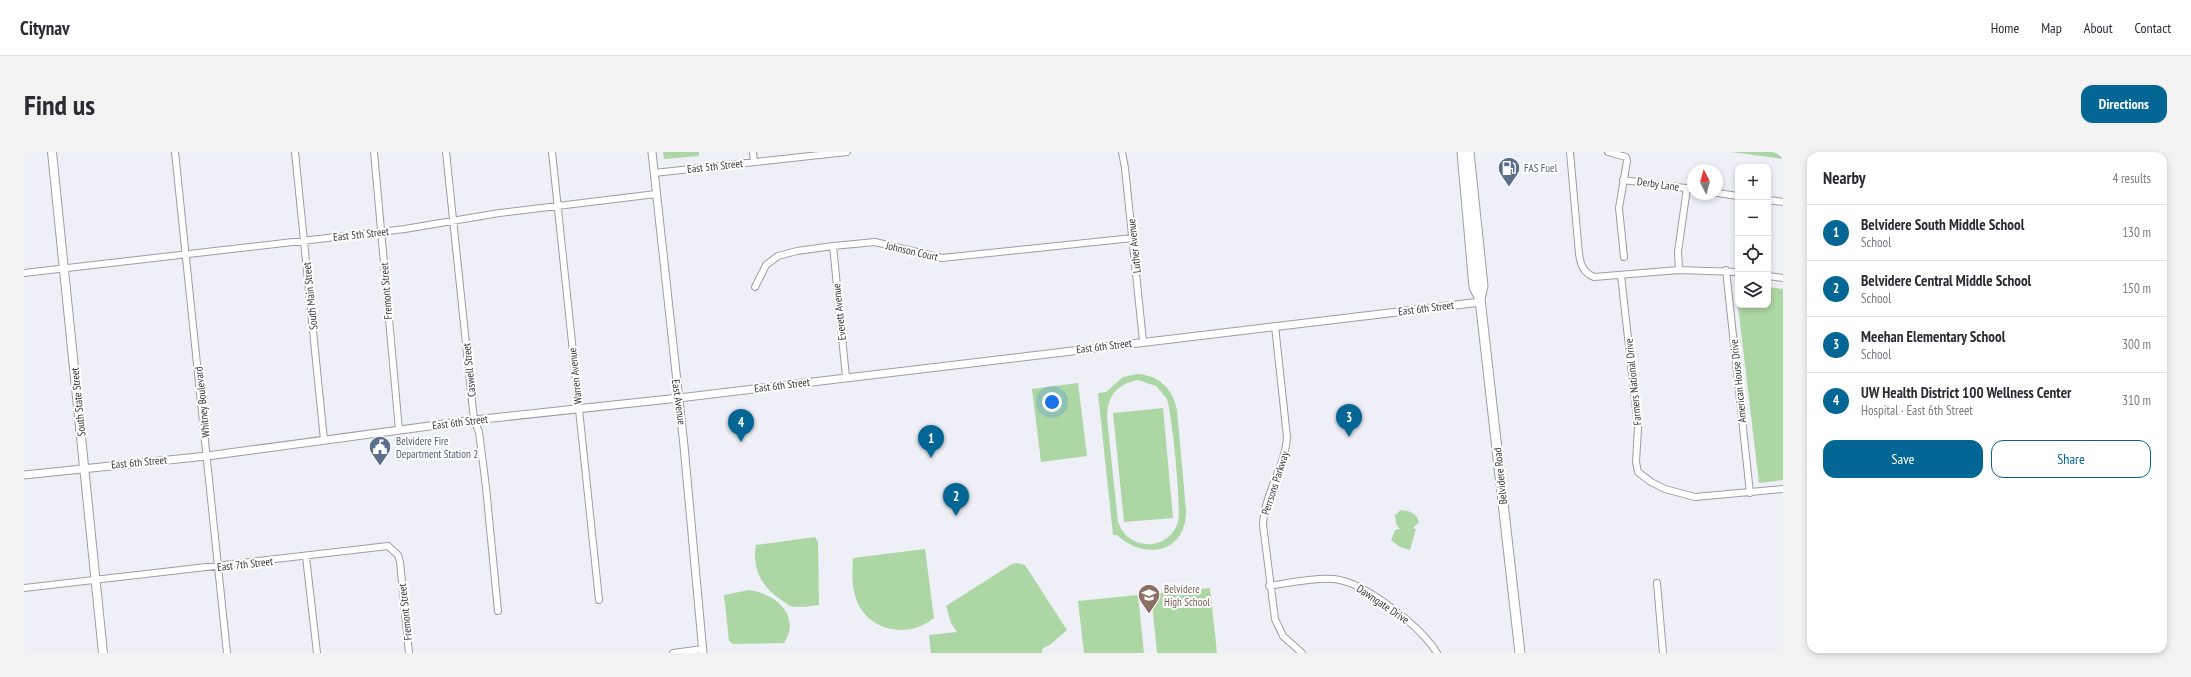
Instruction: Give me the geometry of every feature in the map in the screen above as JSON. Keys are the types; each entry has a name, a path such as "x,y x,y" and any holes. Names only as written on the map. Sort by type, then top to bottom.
{"main road":[{"name":"South State Street","path":"52,152 103,653"},
{"name":"Belvidere Road","path":"1462,152 1474,287 1481,300"},
{"name":"Belvidere Road","path":"1469,152 1483,286 1481,300 1520,653"}],"street":[{"name":"Whitney Boulevard","path":"175,152 227,653"},
{"name":"South Main Street","path":"295,152 324,440"},
{"name":"Fremont Street","path":"374,152 382,232 386,300 399,430"},
{"name":"Caswell Street","path":"446,152 474,420 479,432 486,486 498,611"},
{"name":"Warren Avenue","path":"552,152 599,600"},
{"name":"East Avenue","path":"652,152 679,398 703,651"},
{"path":"753,152 754,162"},
{"name":"East 5th Street","path":"654,173 847,152"},
{"name":"Luther Avenue","path":"1122,152 1133,238 1143,341"},
{"path":"1570,152 1582,268 1588,275 1594,277 1621,276 1679,270 1726,270 1735,272"},
{"path":"1608,152 1626,157 1619,208 1624,257"},
{"name":"Derby Lane","path":"1622,180 1687,189"},
{"name":"East 5th Street","path":"24,273 382,232 452,220 656,194"},
{"path":"1723,194 1735,196"},
{"path":"1679,270 1678,252 1688,200"},
{"path":"1771,200 1783,202"},
{"name":"Johnson Court","path":"755,287 766,265 778,256 797,251 833,246 875,242 942,258 1133,238"},
{"name":"Everett Avenue","path":"833,246 846,377"},
{"name":"American House Drive","path":"1726,270 1750,493"},
{"name":"Farmers National Drive","path":"1621,276 1638,428 1637,468 1642,475 1651,482 1671,492 1694,497 1783,489"},
{"path":"1771,276 1783,278"},
{"name":"East 6th Street","path":"24,475 207,456 474,420 679,398 1481,300"},
{"name":"Perrsons Parkway","path":"1275,326 1288,433 1285,452 1264,511 1263,525 1269,586 1277,626 1287,640 1302,653"},
{"name":"East 7th Street","path":"24,588 306,557 382,545 393,549"},
{"name":"Fremont Street","path":"393,549 398,555 400,562 409,653"},
{"path":"306,557 317,653"},
{"name":"Dawngate Drive","path":"1269,586 1332,578 1349,582 1412,624 1428,640 1437,653"},
{"path":"1657,583 1663,653"},
{"path":"673,653 703,651"}],"green space":[{"path":"663,152 699,152 699,156 664,159"},
{"path":"1731,152 1783,152 1783,159"},
{"path":"1771,287 1783,289 1783,480 1759,483 1738,308 1771,308"},
{"path":"1137,374 1152,377 1158,380 1164,384 1172,396 1177,410 1186,510 1180,536 1172,544 1162,548 1151,550 1140,548 1128,543 1117,535 1113,535 1098,393 1106,392 1123,377","holes":["1138,380 1156,386 1167,399 1169,408 1176,462 1179,514 1176,527 1170,536 1161,542 1145,544 1136,542 1128,537 1122,531 1118,522 1107,410 1111,397 1124,385"]},
{"path":"1078,383 1087,456 1041,462 1032,389"},
{"path":"1163,408 1173,518 1124,522 1113,413"},
{"path":"1401,510 1415,515 1419,522 1413,528 1416,529 1410,550 1400,547 1391,540 1395,530 1400,529 1396,524 1395,515"},
{"path":"815,537 818,542 819,605 801,607 790,606 773,594 759,576 755,561 756,545"},
{"path":"925,549 934,618 916,628 905,630 885,628 876,623 861,609 855,597 852,577 853,558"},
{"path":"1017,563 1025,565 1067,630 1051,644 1042,649 1042,653 931,653 929,635 957,632 951,623 946,606 1012,564"},
{"path":"1210,588 1217,653 1157,653 1151,594"},
{"path":"749,590 759,592 776,601 788,615 790,624 789,633 784,643 733,644 729,641 724,595"},
{"path":"1138,595 1144,653 1084,653 1078,601"}],"place":[{"name":"FAS Fuel","path":"1509,188"},
{"name":"Meehan Elementary School","path":"1349,437"},
{"name":"UW Health District 100 Wellness Center","path":"741,442"},
{"name":"Belvidere South Middle School","path":"931,458"},
{"name":"Belvidere Fire Department Station 2","path":"380,466"},
{"name":"Belvidere Central Middle School","path":"956,516"},
{"name":"Belvidere High School","path":"1149,614"}]}
